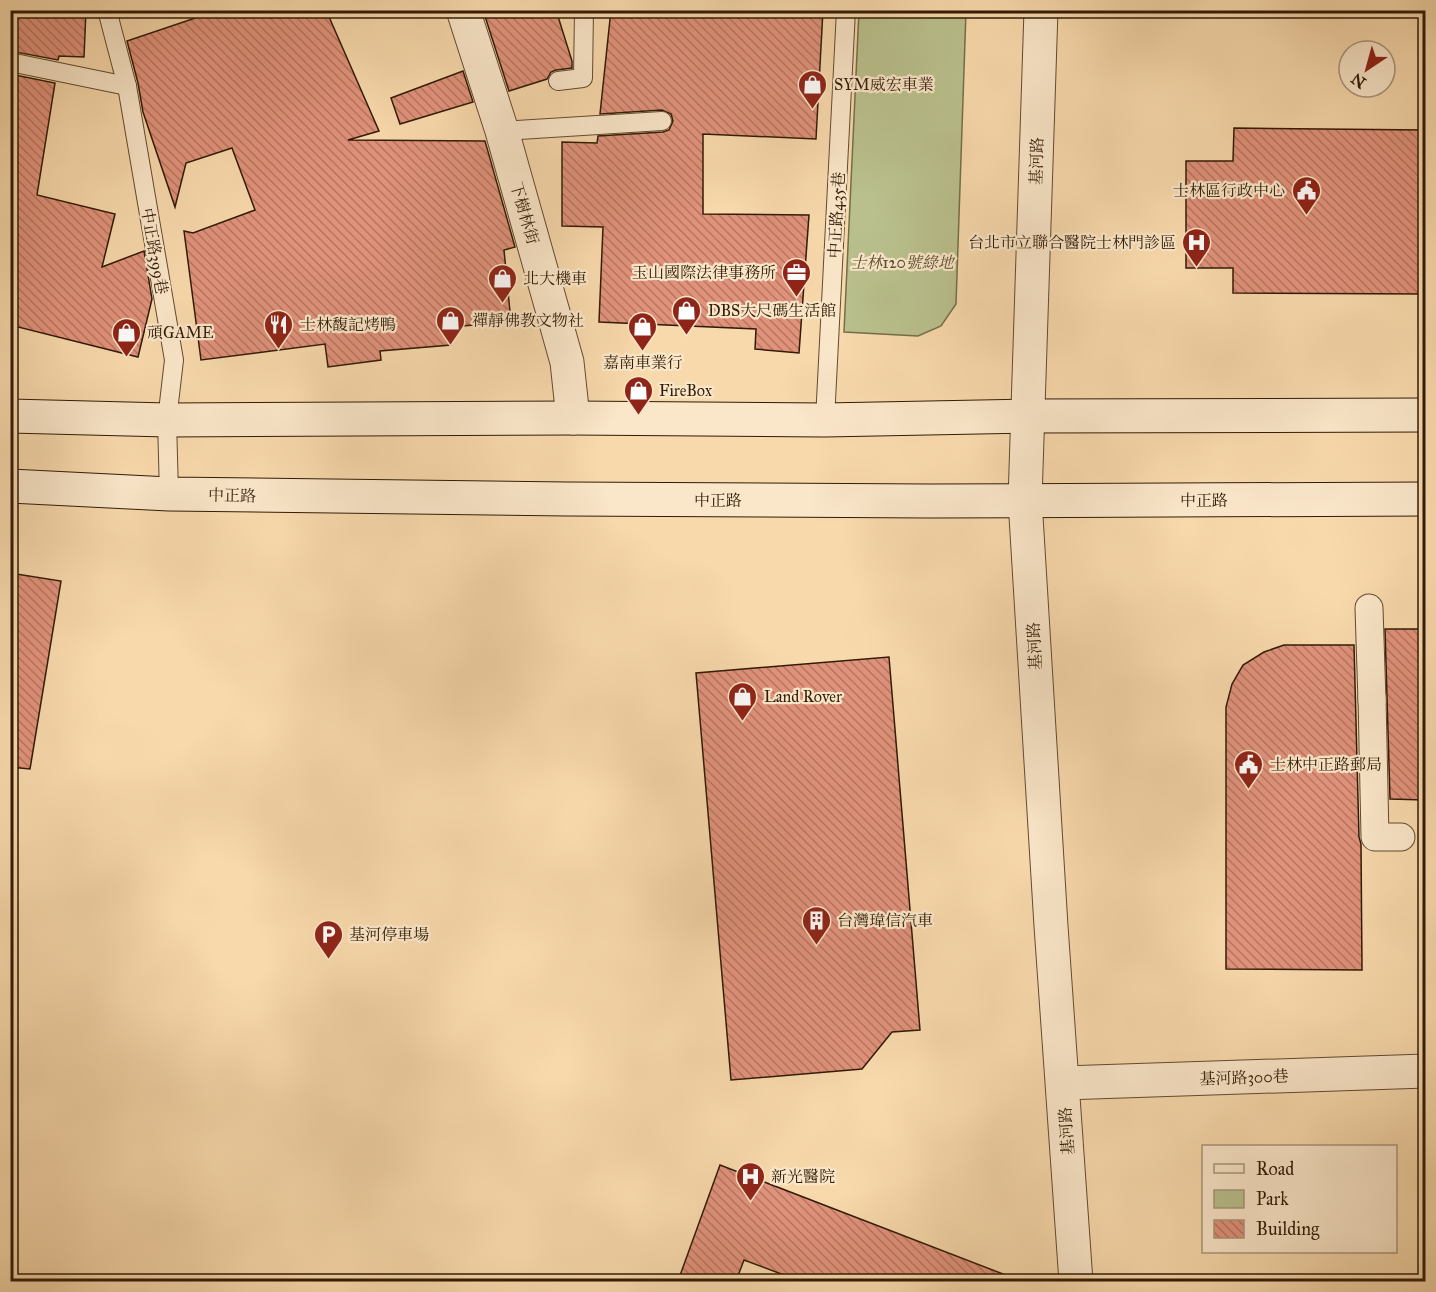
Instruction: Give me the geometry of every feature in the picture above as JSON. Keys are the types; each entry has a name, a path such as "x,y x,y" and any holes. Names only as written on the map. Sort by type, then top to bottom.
{"main road":[{"name":"下樹林街","path":"463,10 502,131 567,362 573,418"},
{"name":"基河路","path":"1041,10 1024,500 1076,1281"},
{"path":"10,416 167,420 573,418 825,420 1028,416 1425,415"},
{"name":"中正路","path":"10,486 169,494 579,500 1425,499"},
{"name":"基河路300巷","path":"1063,1083 1425,1071"}],"street":[{"path":"1369,608 1375,837 1401,837"}],"lane":[{"name":"中正路399巷","path":"107,10 127,86 174,360 167,420 169,494"},
{"path":"558,81 583,78 584,10"},
{"name":"中正路435巷","path":"825,420 846,10"},
{"path":"10,62 127,86"},
{"path":"502,131 662,121"}],"green space":[{"name":"士林120號綠地","path":"859,11 966,11 956,304 941,326 918,336 844,332"}],"building":[{"path":"10,10 86,10 84,57 59,56 58,60 10,51"},
{"path":"219,10 326,10 379,131 348,140 485,141 515,247 504,250 511,322 450,327 451,345 380,351 381,360 328,367 325,344 201,360 184,231 193,233 255,210 232,148 186,163 175,207 143,112 127,41"},
{"path":"483,10 556,10 572,61 572,68 556,70 551,72 547,79 509,91"},
{"path":"611,10 823,10 816,139 703,134 703,214 809,215 799,353 755,349 756,329 599,322 603,227 562,226 562,142 597,143 598,136 663,132 669,130 673,121 671,114 662,110 600,114"},
{"path":"463,71 473,102 400,124 391,98"},
{"path":"10,74 55,83 37,195 115,214 102,267 144,251 152,299 138,357 10,325"},
{"name":"士林區行政中心","path":"1234,128 1425,130 1425,294 1233,293 1233,268 1186,268 1186,161 1233,161"},
{"path":"10,573 61,581 30,769 10,767"},
{"path":"1385,629 1425,629 1425,800 1390,799"},
{"path":"1284,645 1354,645 1361,844 1362,970 1226,969 1226,707 1232,684 1243,665 1264,652"},
{"name":"台灣瑋信汽車","path":"889,657 920,1030 892,1032 862,1069 731,1080 696,673"},
{"name":"新光醫院","path":"720,1165 1016,1279 1015,1281 800,1281 744,1260 736,1281 678,1281"}],"place":[{"name":"SYM威宏車業","path":"813,110"},
{"name":"士林區行政中心","path":"1306,216"},
{"name":"台北市立聯合醫院士林門診區","path":"1197,268"},
{"name":"玉山國際法律事務所","path":"797,298"},
{"name":"北大機車","path":"502,304"},
{"name":"DBS大尺碼生活館","path":"687,336"},
{"name":"禪靜佛教文物社","path":"451,346"},
{"name":"士林馥記烤鴨","path":"279,350"},
{"name":"嘉南車業行","path":"643,352"},
{"name":"頑GAME","path":"126,358"},
{"name":"FireBox","path":"638,416"},
{"name":"Land Rover","path":"743,722"},
{"name":"士林中正路郵局","path":"1249,790"},
{"name":"台灣瑋信汽車","path":"816,946"},
{"name":"基河停車場","path":"328,960"},
{"name":"新光醫院","path":"750,1202"}]}
